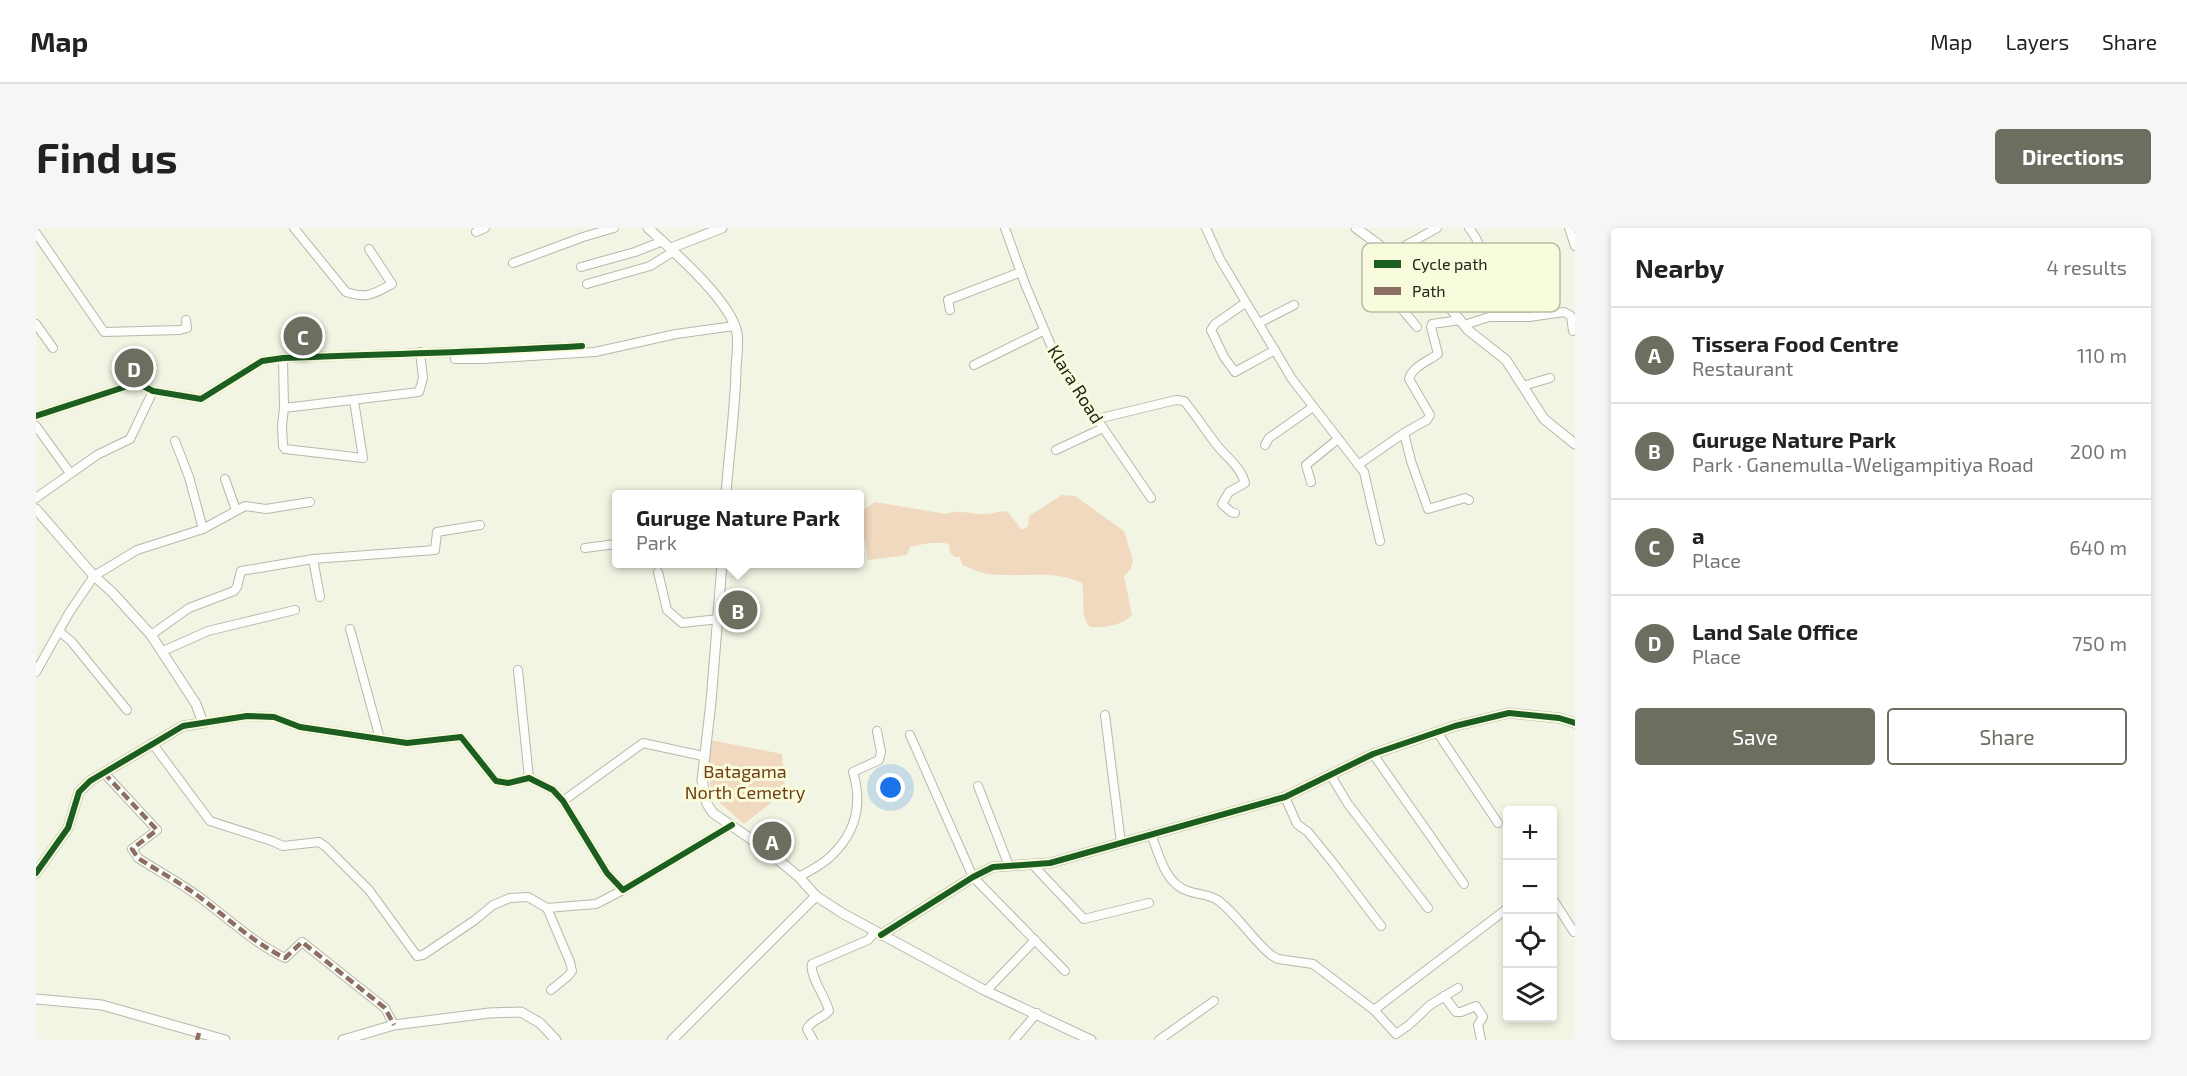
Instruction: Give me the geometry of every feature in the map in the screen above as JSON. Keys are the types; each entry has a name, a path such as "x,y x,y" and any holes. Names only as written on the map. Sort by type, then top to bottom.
{"street":[{"path":"294,228 346,292 356,296 371,296 392,284 369,249"},
{"path":"476,232 485,228"},
{"path":"513,263 614,228"},
{"path":"648,228 669,247 719,301 737,334 735,412 727,490"},
{"path":"581,267 635,252 669,247 722,228"},
{"name":"Klara Road","path":"1005,228 1043,331 1058,362 1151,498"},
{"path":"1206,228 1220,259 1245,303 1292,379 1364,472 1380,542"},
{"path":"1356,228 1376,242"},
{"path":"1410,243 1437,228"},
{"path":"1469,228 1477,243"},
{"path":"1569,228 1575,246"},
{"path":"36,233 104,332 180,330 187,328 186,320"},
{"path":"587,284 650,266 669,247"},
{"path":"950,310 948,300 1021,272"},
{"path":"1245,303 1215,324 1211,330 1224,357 1235,372 1275,350"},
{"path":"1259,323 1294,305"},
{"path":"1405,312 1417,327"},
{"path":"1454,312 1506,360 1544,419 1575,444"},
{"path":"1358,465 1427,420 1430,415 1409,379 1409,375 1414,369 1438,354 1432,324 1489,317 1564,312 1571,316 1573,331"},
{"path":"36,324 53,348"},
{"path":"455,359 595,352 676,334 734,326"},
{"path":"974,365 1043,331"},
{"path":"36,416 137,383 153,391 201,399 262,361 283,358 420,352 486,352 582,346"},
{"path":"284,408 419,392 423,378 420,352"},
{"path":"283,358 282,425 285,449 363,458 354,401"},
{"path":"1523,386 1550,378"},
{"path":"36,498 106,450 130,439 153,391"},
{"path":"1097,419 1176,400 1184,401 1244,478 1245,483 1228,492 1222,504 1235,513"},
{"path":"1265,445 1269,438 1313,406"},
{"path":"36,426 70,473"},
{"path":"1056,450 1103,428"},
{"path":"1404,433 1428,509 1465,498 1469,500"},
{"path":"1311,482 1306,465 1338,439"},
{"path":"175,441 189,477 203,529"},
{"path":"225,479 236,510"},
{"path":"36,672 38,662 60,632 69,613 94,576 137,550 203,529 245,506 266,509 310,502"},
{"path":"36,510 94,576 112,592 151,635 196,704 203,723"},
{"path":"151,635 189,608 234,591 242,571 313,559 435,550 437,532 480,525"},
{"path":"585,548 612,545"},
{"path":"313,559 320,597"},
{"path":"722,568 719,619 702,780 707,804 714,813 764,848 799,877 816,896 878,934 986,991 1091,1040"},
{"path":"658,572 667,610 682,623 719,619"},
{"path":"163,651 208,631 295,610"},
{"path":"350,629 380,739"},
{"path":"60,632 71,641 127,710"},
{"path":"518,670 529,778"},
{"path":"813,1040 807,1029 810,1024 824,1018 830,1011 827,1000 811,970 812,964 868,940 993,867 1050,862 1285,797 1372,754 1455,726 1509,713 1559,718 1575,723"},
{"path":"1105,715 1121,843"},
{"path":"36,873 68,828 79,792 90,781 183,726 247,716 274,717 300,727 407,743 461,737 496,781 508,783 529,778 553,790 607,873 623,890"},
{"path":"799,877 829,859 846,838 857,817 857,786 853,772 879,760 881,752 877,730"},
{"path":"1437,732 1498,823"},
{"path":"910,735 973,877 1065,971"},
{"path":"152,743 210,821 283,846 319,842 326,847 369,890 417,956 423,955 494,905 510,898 528,897 547,908 596,904 732,825"},
{"path":"562,801 643,743 704,756"},
{"path":"1372,754 1464,884"},
{"path":"104,772 156,831 132,849 138,858 197,895 238,928 276,954 285,958 302,942 385,1008 394,1025"},
{"path":"1330,774 1348,804 1428,908"},
{"path":"978,786 1009,866"},
{"path":"1285,797 1297,824 1308,832 1381,926"},
{"path":"1151,834 1165,870 1179,887 1215,898 1245,926 1271,956 1313,964 1374,1010 1396,1034 1444,996 1458,988"},
{"path":"1032,864 1084,919 1149,903"},
{"path":"672,1040 816,896"},
{"path":"1557,906 1574,932"},
{"path":"547,908 572,971 551,990"},
{"path":"1374,1010 1503,912"},
{"path":"986,991 1035,940"},
{"path":"1444,996 1456,1012 1476,1006 1483,1017 1478,1024 1481,1040"},
{"path":"36,999 102,1005 198,1037 225,1040"},
{"path":"1159,1040 1214,1001"},
{"path":"343,1040 394,1025 489,1013 521,1012 540,1023 556,1040"},
{"path":"1014,1040 1037,1013"}],"green space":[{"path":"1062,495 1075,496 1124,531 1133,561 1130,570 1124,576 1132,615 1118,624 1107,627 1090,627 1084,613 1082,583 1060,576 982,573 962,565 960,557 955,557 950,552 949,544 920,545 910,547 907,555 868,560 864,535 864,509 875,502 946,514 952,512 992,514 1000,511 1008,512 1022,530 1028,526 1029,516"},
{"name":"Batagama North Cemetry","path":"710,740 782,754 785,792 744,824 713,797 708,774"}],"marked path":[{"path":"104,773 157,830 132,849 138,858 191,891 273,952 285,958 302,942 385,1008 394,1025"},
{"path":"197,1040 199,1033"}],"cycle path":[{"path":"36,416 137,383 153,391 201,399 262,361 283,358 582,346"},
{"path":"881,935 973,877 993,867 1050,863 1285,797 1373,754 1455,726 1509,713 1559,718 1575,723"},
{"path":"36,873 68,828 79,792 90,781 183,726 247,716 274,717 300,727 407,743 461,737 496,781 508,783 529,778 553,790 563,801 607,873 623,890 732,825"}],"place":[{"name":"a","path":"303,336"},
{"name":"Land Sale Office","path":"134,368"},
{"name":"Guruge Nature Park","path":"738,610"},
{"name":"Tissera Food Centre","path":"772,841"}]}
